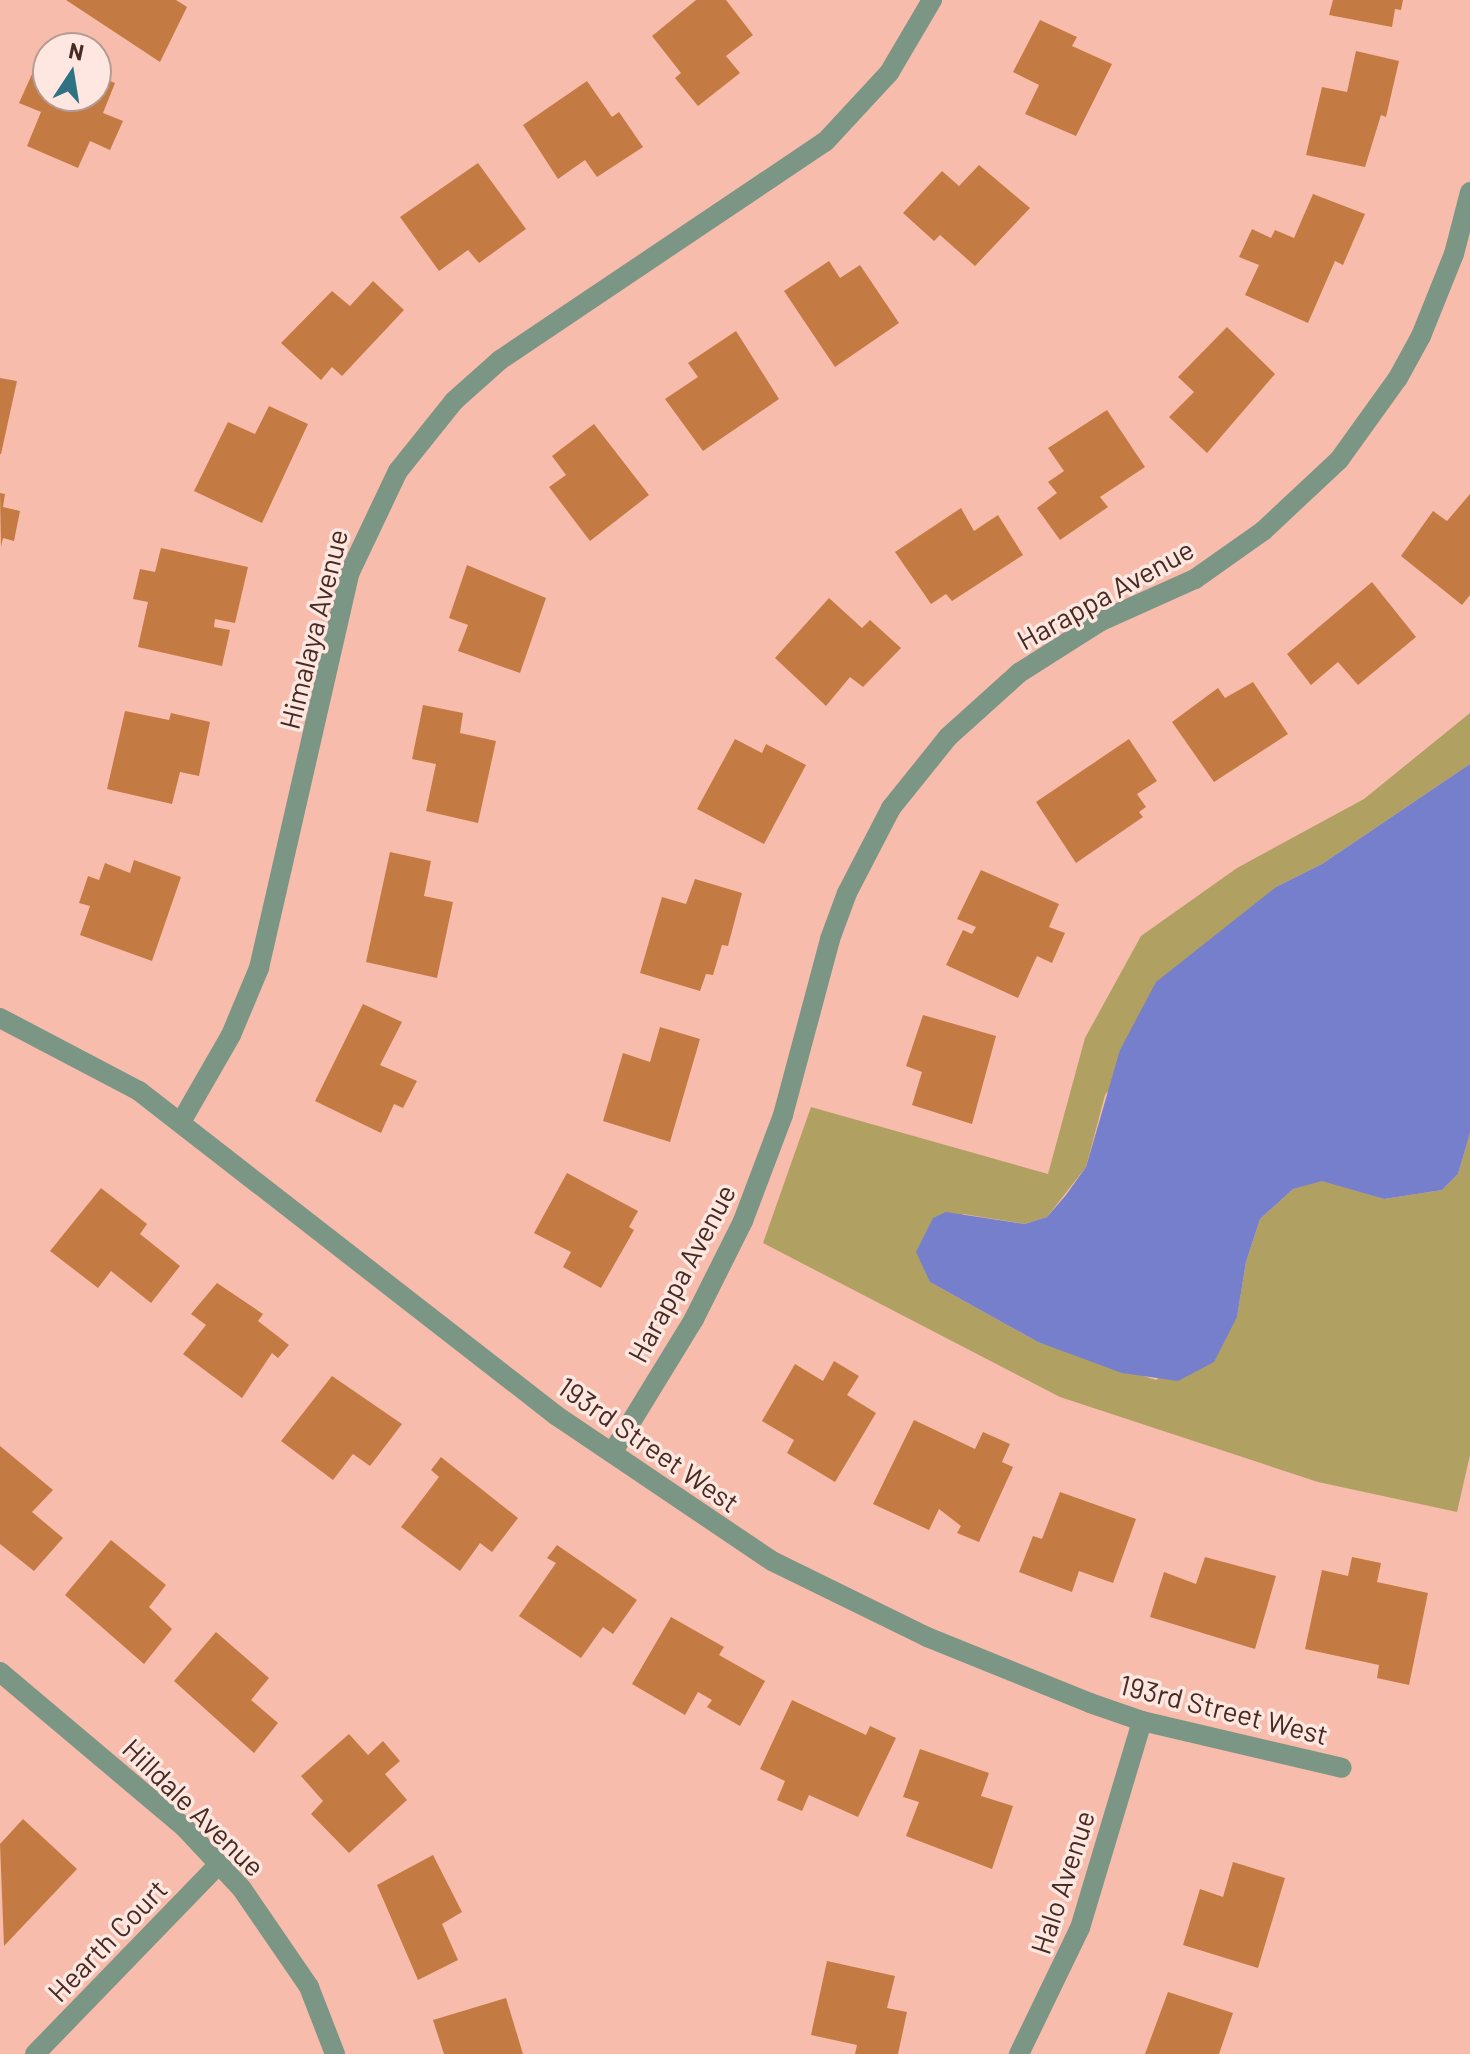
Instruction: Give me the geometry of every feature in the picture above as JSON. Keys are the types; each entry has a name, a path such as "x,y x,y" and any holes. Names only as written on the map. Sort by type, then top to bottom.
{"street":[{"name":"Himalaya Avenue","path":"181,1122 231,1035 259,968 350,572 376,508 413,448 475,381 529,339 825,142 889,73 932,0"},
{"name":"Harappa Avenue","path":"612,1453 694,1319 749,1208 783,1115 830,939 847,893 891,808 948,737 1019,673 1101,621 1195,579 1263,531 1339,460 1421,336 1454,254 1470,192"},
{"name":"193rd Street West","path":"0,1018 139,1091 458,1341 726,1532 846,1599 997,1666 1142,1721 1342,1768"},
{"name":"Hilldale Avenue","path":"0,1672 140,1789 219,1864 263,1913 295,1963 335,2054"},
{"name":"Halo Avenue","path":"1019,2054 1080,1928 1142,1721"},
{"name":"Hearth Court","path":"35,2054 219,1864"}],"shaded area":[{"path":"1470,713 1470,764 1322,864 1276,887 1105,1095 1086,1167 1047,1217 1025,1224 963,1214 930,1282 1038,1342 1156,1380 1237,1317 1246,1262 1260,1219 1293,1189 1322,1180 1384,1199 1442,1190 1458,1174 1470,1133 1470,1455 1457,1512 1318,1482 1060,1397 763,1243 811,1107 1048,1174 1085,1038 1141,936 1237,868 1364,799"}],"water":[{"path":"1470,764 1470,1133 1458,1174 1442,1190 1384,1199 1322,1181 1293,1189 1260,1219 1246,1262 1237,1317 1214,1362 1178,1381 1122,1373 1038,1342 930,1282 916,1252 933,1218 946,1212 1025,1224 1047,1217 1066,1195 1086,1167 1120,1050 1156,982 1276,887 1322,864"}],"building":[{"path":"66,0 176,0 187,7 160,62"},
{"path":"696,0 726,0 753,35 726,56 740,73 698,106 675,78 681,73 652,36"},
{"path":"1333,0 1403,0 1401,10 1395,9 1392,27 1329,15"},
{"path":"1040,20 1077,37 1072,46 1112,64 1076,136 1025,114 1039,85 1013,72"},
{"path":"1356,51 1399,61 1386,117 1381,115 1365,167 1306,155 1322,87 1347,92"},
{"path":"32,74 32,108 19,103"},
{"path":"587,81 612,117 619,112 643,147 597,177 585,160 558,179 523,125"},
{"path":"41,112 103,112 123,121 110,150 90,141 78,168 27,146"},
{"path":"478,163 526,229 479,263 468,250 439,271 400,217"},
{"path":"979,165 1030,208 975,266 940,235 934,241 903,213 942,171 959,186"},
{"path":"1313,194 1365,214 1343,265 1335,261 1308,323 1245,295 1259,265 1239,257 1252,229 1271,238 1275,230 1294,238"},
{"path":"829,261 840,278 860,265 899,323 835,367 784,291"},
{"path":"373,281 404,310 342,376 332,367 321,380 281,343 332,291 350,306"},
{"path":"1227,327 1275,374 1207,453 1169,417 1194,392 1178,377"},
{"path":"736,331 779,399 703,451 665,399 698,377 688,363"},
{"path":"0,378 17,381 1,454 0,454"},
{"path":"269,406 308,424 262,523 194,491 228,422 255,434"},
{"path":"1107,410 1145,467 1100,497 1108,507 1060,540 1037,508 1057,493 1048,482 1064,471 1048,448"},
{"path":"594,424 649,495 590,541 549,487 566,475 552,456"},
{"path":"0,493 5,494 3,507 20,511 14,541 3,538 1,547"},
{"path":"1470,494 1470,595 1462,605 1401,556 1433,511 1447,521"},
{"path":"961,508 974,531 998,515 1023,555 952,601 946,594 931,604 895,552"},
{"path":"161,548 248,567 235,623 215,619 214,627 230,630 222,666 138,647 148,602 133,599 140,569 155,572"},
{"path":"467,565 546,598 520,673 458,651 468,625 449,618"},
{"path":"1372,582 1416,637 1358,685 1338,662 1311,685 1287,654"},
{"path":"829,598 862,628 870,620 901,648 863,687 850,677 826,706 775,658"},
{"path":"1253,682 1288,734 1214,782 1172,722 1218,688 1225,698"},
{"path":"423,705 463,713 460,733 496,741 478,823 426,811 436,764 412,759"},
{"path":"125,711 169,720 171,713 210,722 199,776 180,772 172,804 107,789"},
{"path":"735,739 762,753 766,744 806,765 764,844 697,809"},
{"path":"1129,739 1157,781 1137,794 1146,807 1139,812 1143,817 1076,863 1036,802"},
{"path":"390,852 431,861 424,896 453,902 437,978 366,962"},
{"path":"134,860 181,877 152,961 80,935 90,906 79,903 88,876 99,880 105,863 130,873"},
{"path":"981,870 1059,904 1049,927 1065,933 1052,963 1037,956 1018,998 946,965 963,930 972,934 976,927 957,919"},
{"path":"695,879 742,893 728,946 722,945 713,975 706,974 700,991 640,973 662,897 686,904"},
{"path":"363,1004 402,1022 380,1065 417,1081 403,1108 394,1104 381,1133 315,1101"},
{"path":"923,1015 996,1036 972,1124 912,1105 922,1072 906,1066"},
{"path":"660,1027 700,1039 670,1142 603,1121 623,1053 650,1062"},
{"path":"567,1173 638,1211 629,1227 634,1230 601,1288 563,1267 571,1252 534,1233"},
{"path":"101,1188 147,1224 140,1234 180,1266 151,1303 111,1271 98,1288 50,1251"},
{"path":"217,1283 263,1314 258,1321 289,1345 278,1358 272,1353 242,1398 183,1354 206,1325 191,1314"},
{"path":"834,1361 859,1376 847,1395 876,1413 835,1482 787,1453 794,1440 762,1421 795,1364 823,1381"},
{"path":"332,1376 402,1424 370,1466 353,1454 333,1480 281,1441"},
{"path":"914,1420 975,1449 983,1432 1010,1444 1002,1462 1013,1467 979,1542 957,1533 961,1526 939,1509 929,1530 873,1504"},
{"path":"0,1446 53,1490 32,1512 63,1538 34,1571 0,1544"},
{"path":"441,1457 518,1518 492,1552 480,1543 460,1571 401,1527 439,1477 431,1470"},
{"path":"1060,1492 1136,1519 1113,1583 1079,1571 1072,1592 1019,1572 1033,1536 1042,1539"},
{"path":"111,1540 166,1585 149,1607 172,1629 144,1664 65,1595"},
{"path":"557,1545 637,1600 613,1634 603,1627 581,1658 519,1616 556,1563 547,1558"},
{"path":"1205,1557 1276,1576 1255,1649 1150,1617 1164,1572 1196,1584"},
{"path":"1352,1557 1381,1563 1377,1582 1428,1593 1409,1685 1377,1678 1379,1665 1305,1649 1322,1570 1348,1576"},
{"path":"671,1617 724,1647 719,1655 765,1681 740,1726 707,1707 712,1700 698,1692 685,1715 632,1684"},
{"path":"216,1632 269,1678 251,1700 278,1723 254,1753 174,1681"},
{"path":"792,1700 866,1735 870,1726 896,1738 858,1817 809,1795 802,1811 777,1800 785,1781 760,1769"},
{"path":"349,1734 368,1755 383,1741 400,1761 385,1774 407,1800 349,1853 311,1814 323,1801 301,1776"},
{"path":"920,1749 989,1773 981,1796 1013,1806 992,1869 906,1836 919,1802 903,1797"},
{"path":"23,1819 77,1869 4,1946 0,1844"},
{"path":"433,1855 462,1912 442,1924 458,1960 418,1980 377,1885"},
{"path":"1233,1862 1285,1878 1258,1968 1183,1945 1200,1889 1223,1897"},
{"path":"827,1961 895,1976 887,2008 907,2012 898,2054 855,2054 857,2045 811,2035"},
{"path":"1168,1992 1233,2013 1219,2054 1145,2054"},
{"path":"506,1998 523,2054 444,2054 433,2020"}]}
